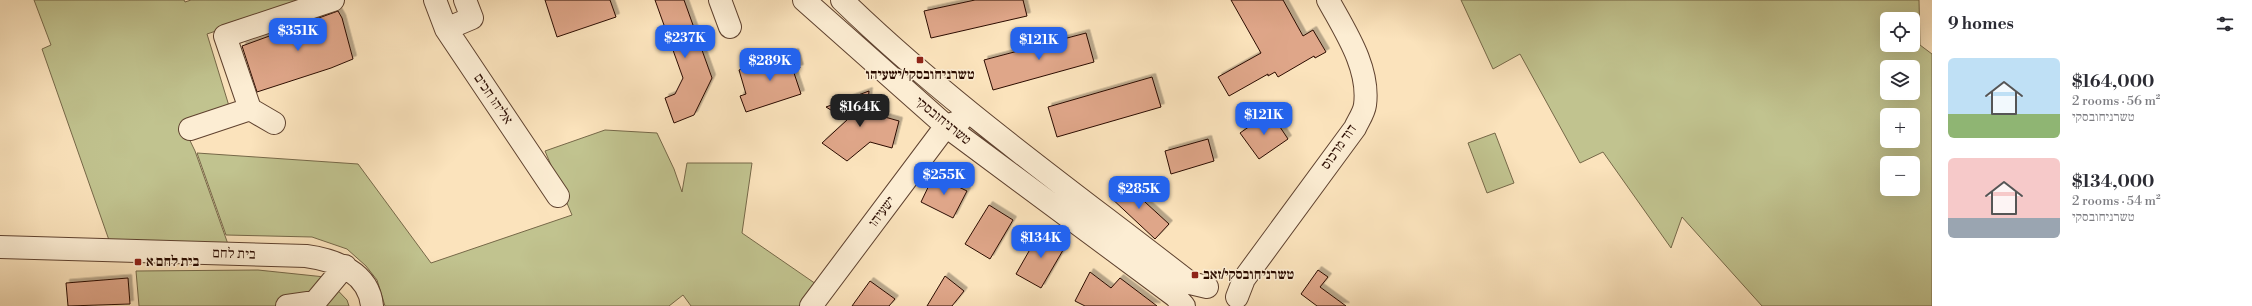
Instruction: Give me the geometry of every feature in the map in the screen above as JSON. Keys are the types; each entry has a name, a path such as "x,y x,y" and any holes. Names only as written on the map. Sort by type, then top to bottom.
{"street":[{"path":"274,123 250,109 225,36 333,0"},
{"name":"אליהו חכים","path":"435,0 446,29 558,196"},
{"path":"446,29 472,18 465,0"},
{"path":"720,0 730,27"},
{"name":"טשרניחובסקי","path":"804,0 946,126 1176,296 1184,306"},
{"name":"טשרניחובסקי","path":"842,0 889,46 979,120 1190,283 1231,291"},
{"name":"דוד מרכוס","path":"1193,306 1196,296 1231,291 1354,128 1365,107 1365,85 1354,50 1328,0"},
{"path":"190,129 250,109"},
{"path":"946,126 965,120 979,120"},
{"name":"ישעיהו","path":"811,306 946,126"},
{"name":"בית לחם","path":"0,247 306,256 327,259 345,266 366,287 372,306"},
{"path":"287,306 315,302 345,266"}],"green space":[{"path":"34,0 184,0 185,2 191,0 308,0 207,34 229,106 182,124 195,151 229,247 110,243 42,49 51,45"},
{"path":"1461,0 1919,0 1919,12 1880,12 1880,52 1920,52 1920,45 1932,54 1932,306 1762,306 1682,217 1671,248 1603,152 1580,163 1520,54 1493,69"},
{"path":"605,130 657,133 674,169 682,192 687,163 752,163 742,233 816,284 802,306 691,306 683,295 669,306 385,306 377,280 366,266 347,249 312,237 226,235 197,153 358,164 431,263 572,215 545,151"},
{"path":"1495,133 1514,183 1487,193 1468,143"},
{"path":"258,270 325,277 347,300 349,306 139,306 136,271"}],"building":[{"path":"545,0 610,0 616,17 557,37"},
{"path":"655,0 684,0 712,78 694,115 674,123 665,98 675,94 683,78"},
{"path":"975,0 1023,0 1027,16 931,38 924,11"},
{"path":"1231,0 1283,0 1303,36 1313,30 1326,52 1315,58 1314,56 1278,77 1275,72 1268,76 1268,74 1229,96 1218,77 1261,53"},
{"path":"338,11 342,18 353,59 331,68 257,92 242,46"},
{"path":"1086,33 1094,62 993,90 984,60"},
{"path":"795,52 800,68 793,70 801,94 746,112 740,96 746,94 739,70"},
{"path":"1152,77 1161,107 1057,137 1048,107"},
{"path":"869,91 867,112 899,121 892,148 870,142 847,161 822,143 847,120 826,107"},
{"path":"1270,112 1288,139 1259,159 1240,133"},
{"path":"1208,139 1214,161 1171,174 1165,151"},
{"path":"934,175 967,191 953,218 921,202"},
{"path":"1122,181 1169,224 1155,239 1109,196"},
{"path":"989,205 1013,220 990,259 965,244"},
{"path":"1041,230 1066,245 1041,288 1016,274"},
{"path":"1318,270 1328,277 1320,287 1346,306 1317,306 1301,294"},
{"path":"1090,272 1111,288 1120,278 1157,306 1085,306 1075,301"},
{"path":"945,276 964,291 952,306 927,306"},
{"path":"128,278 130,304 68,306 66,283"},
{"path":"870,281 895,299 889,306 852,306"}],"place":[{"name":"טשרניחובסקי/ישעיהו","path":"920,60"},
{"name":"בית לחם א","path":"138,262"},
{"name":"טשרניחובסקי/זאב","path":"1195,275"}]}
